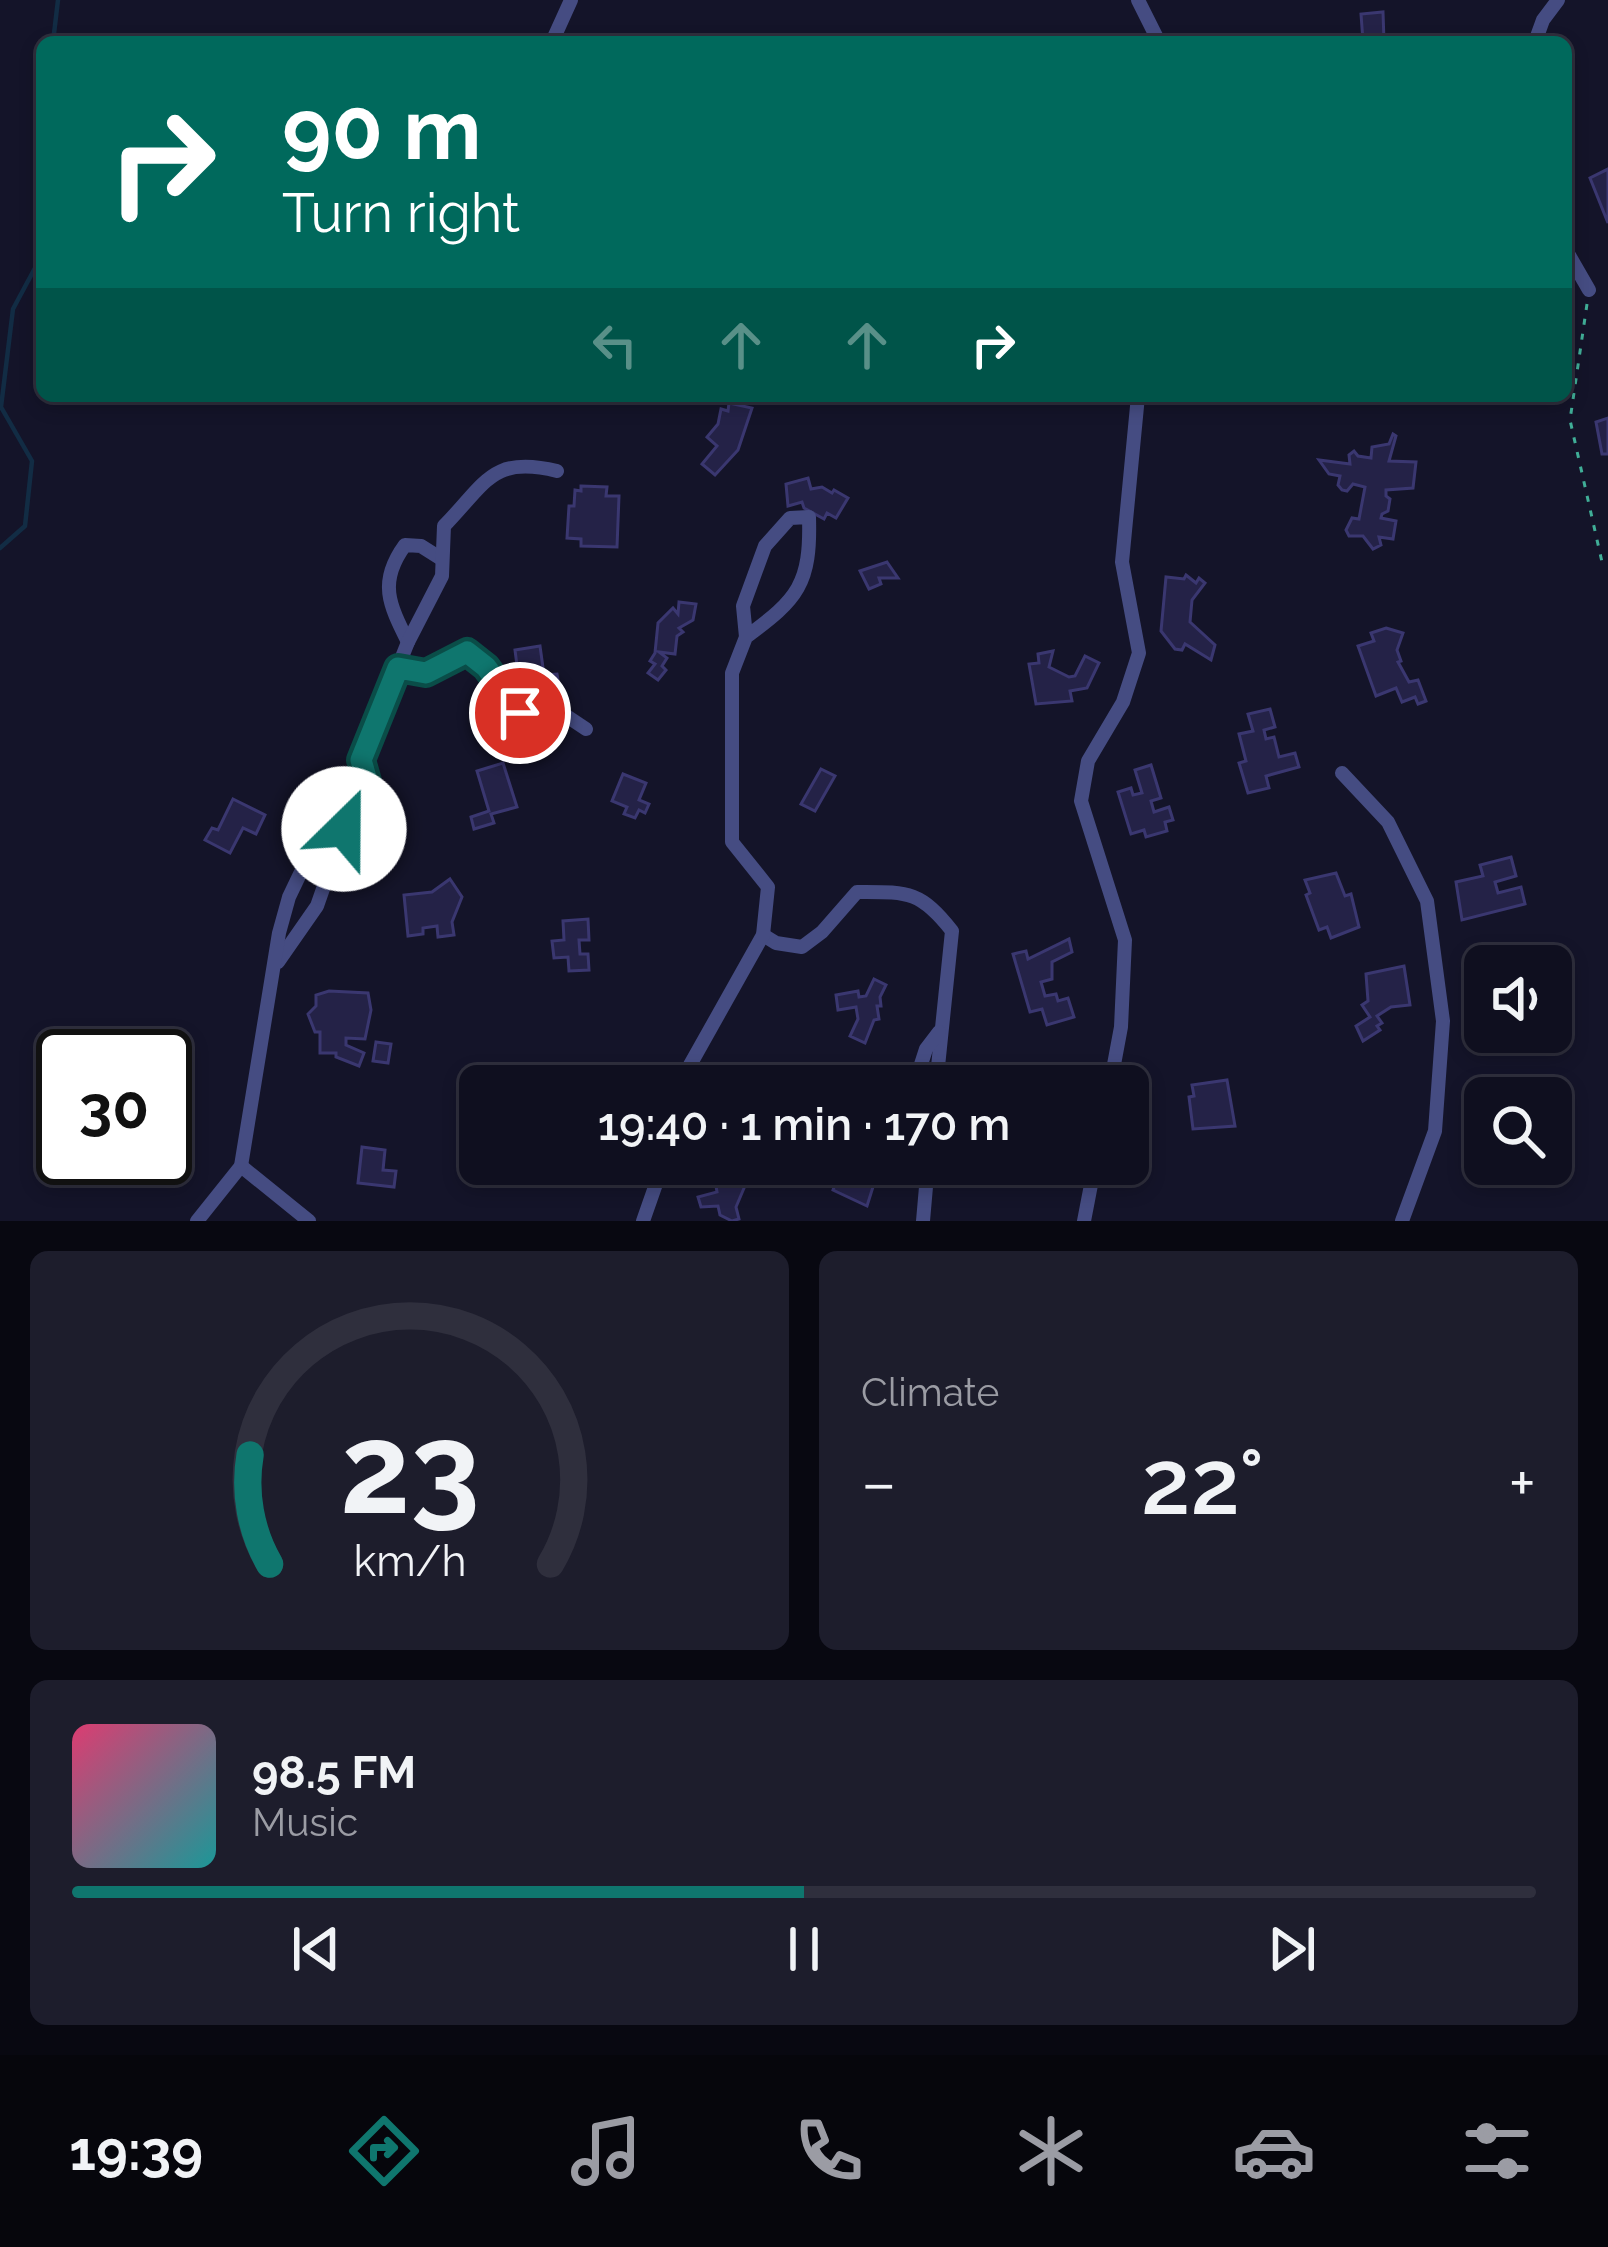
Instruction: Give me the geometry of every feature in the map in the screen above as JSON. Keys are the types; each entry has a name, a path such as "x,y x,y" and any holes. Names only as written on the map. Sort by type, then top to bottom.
{"street":[{"path":"555,36 571,0"},
{"path":"1138,0 1156,36"},
{"path":"1537,36 1558,0"},
{"path":"1572,260 1589,290"},
{"path":"1114,1065 1121,1027 1125,940 1081,800 1088,761 1123,702 1139,653 1122,562 1137,402"},
{"path":"196,1221 242,1166 279,933 290,897 345,780 361,760 408,642 442,576 444,526 500,468 524,463 557,471"},
{"path":"689,1065 764,935 768,887 732,842 732,673 746,637 743,606 765,546 790,518 809,518 810,549 802,582 787,607 746,637"},
{"path":"408,642 390,606 390,566 405,545 421,546 440,557"},
{"path":"398,668 426,673 467,652 486,667 520,713 535,717 556,710 586,729"},
{"path":"275,966 317,906 367,781 361,760"},
{"path":"1342,773 1388,823 1427,901 1438,981 1443,1021 1436,1131 1402,1221"},
{"path":"764,935 776,943 802,946 822,932 857,892 891,892 931,903 952,931 938,1065"},
{"path":"921,1065 942,1028"},
{"path":"242,1166 309,1221"},
{"path":"643,1221 656,1185"},
{"path":"922,1221 926,1185"},
{"path":"1084,1221 1091,1185"}],"path":[{"path":"1589,290 1570,419 1602,562 1608,566"}],"building":[{"path":"1383,12 1384,36 1363,36 1361,14"},
{"path":"1608,169 1608,223 1590,178"},
{"path":"729,403 752,408 738,450 715,475 702,464 717,446 707,437"},
{"path":"1608,418 1608,454 1602,454 1596,422"},
{"path":"1393,434 1389,461 1416,462 1413,488 1386,490 1388,511 1381,518 1396,521 1393,539 1379,537 1381,545 1373,549 1363,536 1349,536 1346,530 1352,518 1359,519 1365,487 1353,484 1342,490 1340,476 1329,474 1319,460 1350,464 1349,455 1354,451 1371,458 1372,447 1389,444"},
{"path":"808,478 811,489 822,487 848,498 836,518 827,513 824,519 802,502 788,506 786,484"},
{"path":"581,486 607,487 606,496 619,496 617,547 581,546 581,539 567,538 569,506 574,506 575,490 581,491"},
{"path":"887,562 898,578 879,578 881,584 869,589 860,571"},
{"path":"1186,575 1205,583 1192,600 1190,622 1215,645 1211,660 1185,644 1182,650 1175,649 1161,631 1166,577 1184,579"},
{"path":"679,602 696,604 693,620 679,628 683,632 677,636 675,654 659,652 667,658 662,666 666,670 658,680 648,673 655,664 650,661 658,623 673,608 678,614"},
{"path":"1386,628 1403,633 1398,662 1409,682 1418,680 1426,701 1418,704 1415,697 1402,702 1396,688 1376,696 1358,646 1374,641 1371,633"},
{"path":"540,646 544,675 557,674 560,692 521,697 515,650"},
{"path":"1053,651 1049,667 1069,677 1075,676 1085,656 1099,663 1087,688 1070,691 1072,701 1036,704 1029,664 1039,663 1038,654"},
{"path":"1270,709 1275,727 1264,730 1266,739 1274,737 1279,757 1295,753 1299,767 1266,776 1269,788 1248,793 1239,763 1246,761 1239,734 1253,731 1248,714"},
{"path":"503,763 517,807 491,814 494,823 474,829 471,817 489,811 477,771"},
{"path":"1151,765 1161,798 1151,801 1154,812 1169,807 1173,820 1165,822 1167,831 1146,837 1144,830 1131,834 1118,792 1131,788 1133,795 1142,793 1135,770"},
{"path":"821,769 835,776 815,811 801,804"},
{"path":"623,774 646,783 639,800 649,804 635,818 624,814 627,807 612,801"},
{"path":"233,799 265,815 256,834 243,828 230,853 205,840 212,828 218,830"},
{"path":"371,835 391,842 386,855 367,848"},
{"path":"1511,857 1516,876 1495,882 1498,893 1521,887 1525,904 1462,920 1456,882 1483,876 1480,865"},
{"path":"1336,873 1345,896 1351,894 1359,927 1331,938 1327,927 1319,930 1305,880"},
{"path":"450,879 462,897 452,922 454,935 438,937 437,926 408,936 404,895 432,892"},
{"path":"588,919 589,940 579,940 580,954 588,954 589,970 569,971 568,957 554,958 552,941 564,940 563,921"},
{"path":"1069,939 1072,952 1052,962 1052,979 1041,982 1045,996 1056,994 1058,1001 1068,998 1074,1017 1047,1025 1042,1009 1030,1012 1013,954 1026,951 1028,959"},
{"path":"1404,966 1410,1005 1391,1007 1377,1016 1380,1030 1363,1041 1356,1026 1370,1017 1362,1005 1368,1001 1366,974"},
{"path":"874,979 886,985 881,1006 877,1006 879,1019 874,1020 865,1043 850,1036 858,1019 856,1007 838,1010 836,995 858,991 859,997 866,996"},
{"path":"368,993 371,1010 365,1039 346,1038 346,1045 364,1053 359,1066 336,1053 320,1053 320,1032 315,1032 308,1014 316,1006 316,995"},
{"path":"376,1042 391,1044 388,1063 373,1061"},
{"path":"1227,1080 1235,1126 1193,1129 1192,1085"},
{"path":"362,1147 385,1150 383,1170 396,1171 394,1187 358,1183"},
{"path":"716,1185 745,1185 736,1207 739,1219 720,1215 718,1206 701,1207 698,1197 717,1192"},
{"path":"835,1185 874,1185 867,1206 833,1190"}],"waterway":[{"path":"54,36 58,0"},
{"path":"0,548 25,526 32,461 1,407 13,309 36,266"}],"route":[{"path":"344,829 367,781 361,760 398,668 426,673 467,652 486,667 520,713"}]}
